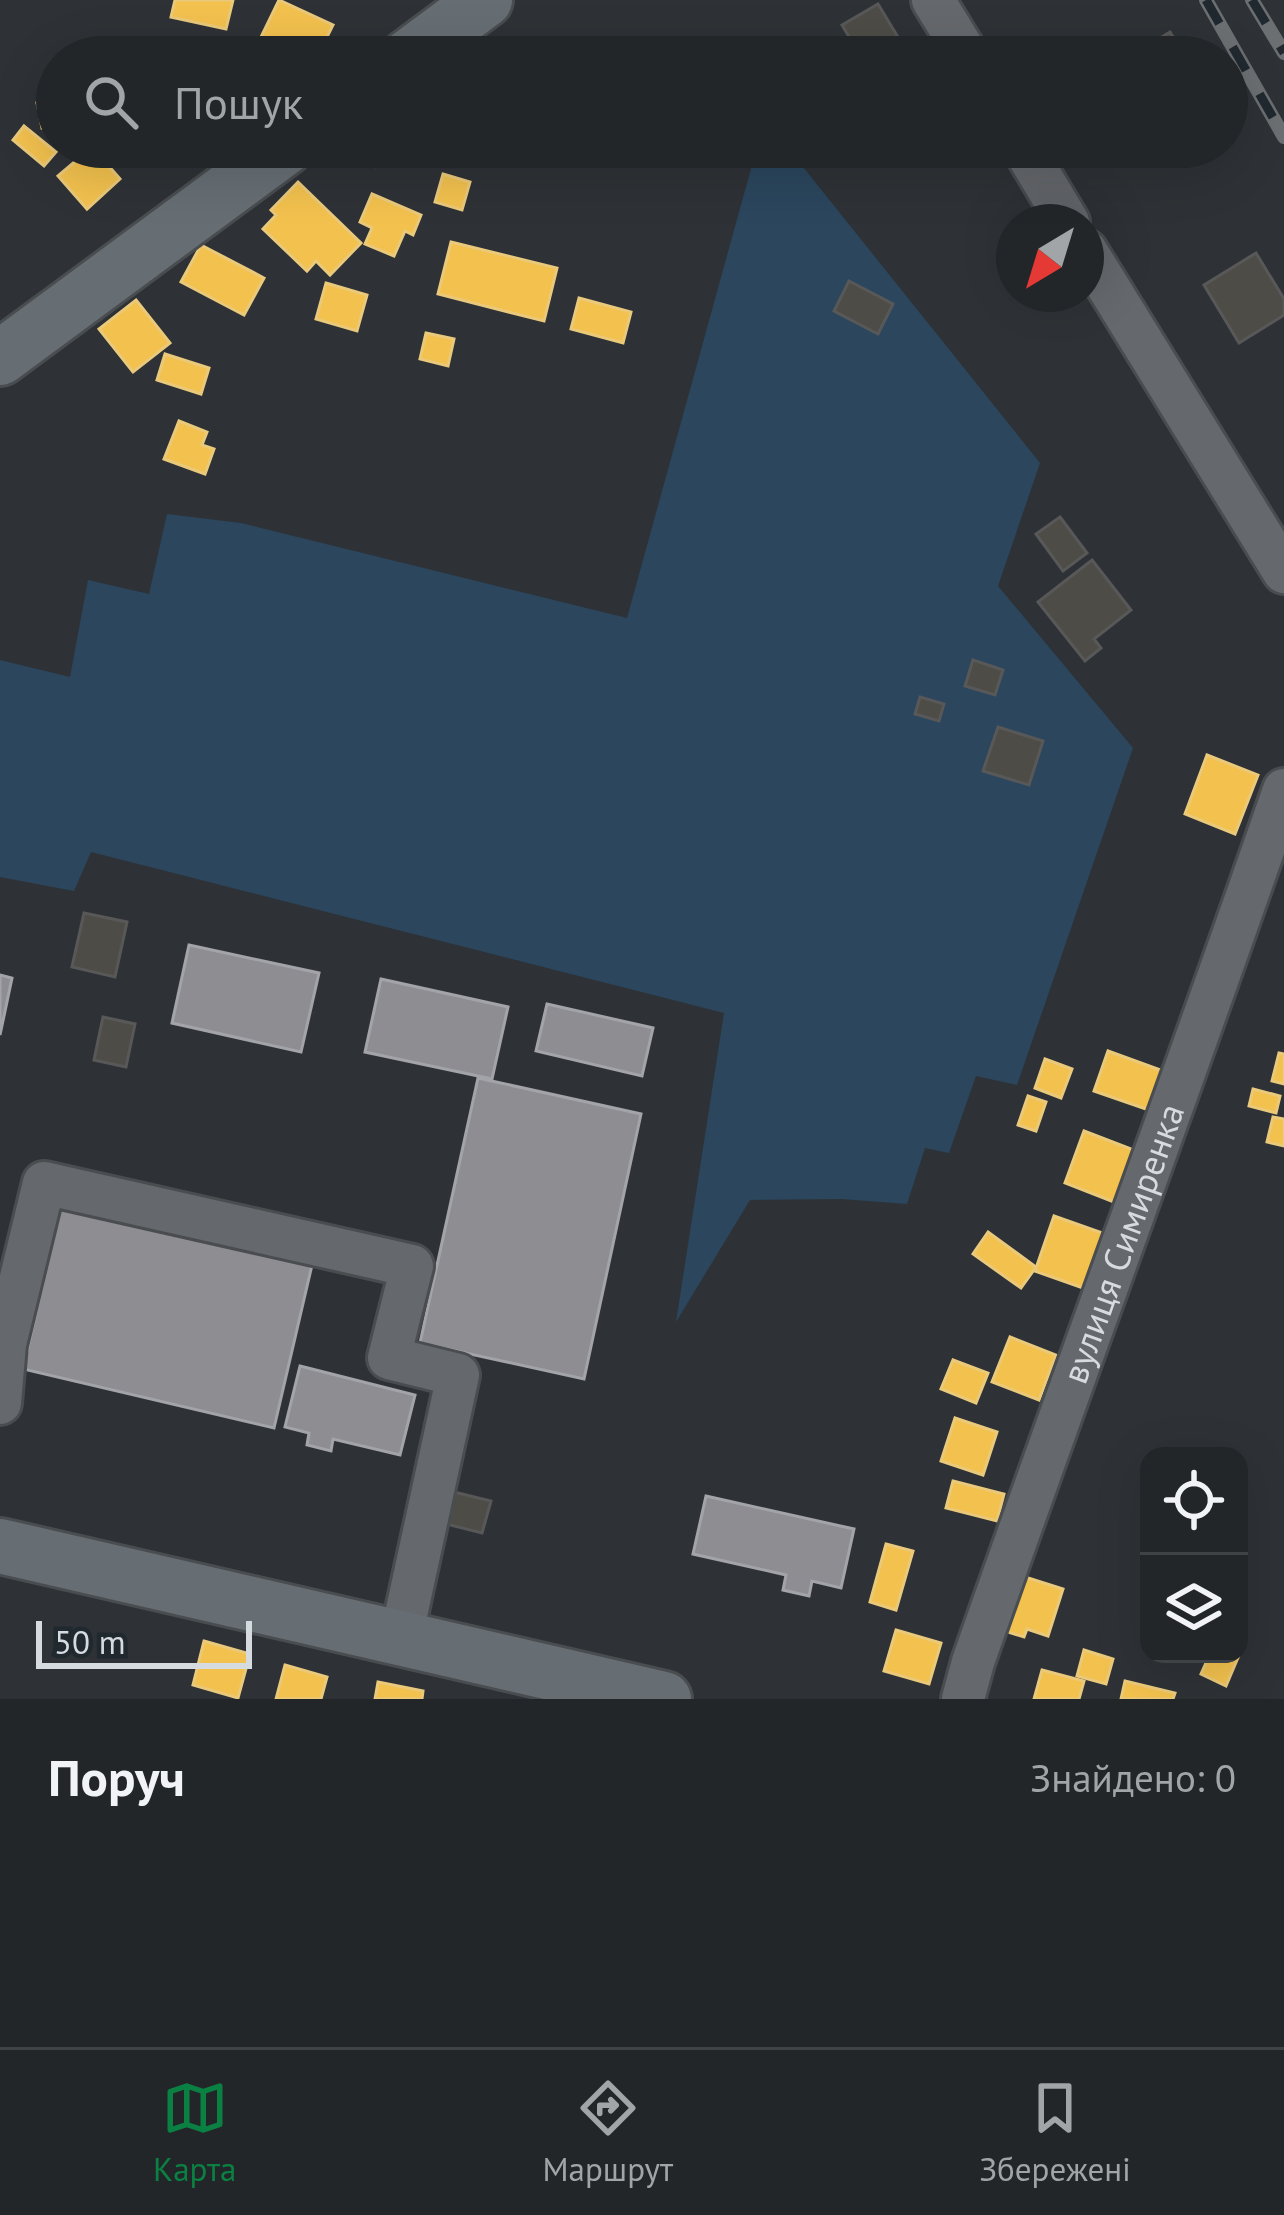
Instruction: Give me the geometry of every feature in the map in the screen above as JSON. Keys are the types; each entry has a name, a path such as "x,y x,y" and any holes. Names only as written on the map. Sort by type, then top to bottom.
{"main road":[{"path":"436,36 485,0"},
{"path":"0,358 258,168"},
{"path":"0,1546 664,1699"}],"street":[{"path":"942,5 958,36"},
{"path":"1036,168 1057,204"},
{"path":"1104,280 1284,572"},
{"name":"вулиця Симиренка","path":"963,1699 1284,790"},
{"path":"0,1403 4,1344 44,1183 412,1266 389,1358 458,1375 401,1638"}],"shaded area":[{"path":"751,168 804,168 1040,463 998,586 1133,748 1017,1085 976,1076 949,1153 925,1148 907,1204 750,1200 676,1322 724,1013 91,852 74,891 0,877 0,660 70,677 88,580 149,594 167,514 241,523 627,618"}],"building: Житло":[{"path":"175,0 233,0 226,29 171,17"},
{"path":"279,0 333,25 328,36 261,36"},
{"path":"24,126 36,136 36,159 13,140"},
{"path":"67,168 110,168 120,179 87,209 58,176"},
{"path":"443,174 470,182 462,210 435,202"},
{"path":"298,182 361,243 330,275 316,261 307,271 263,229 276,215 271,210"},
{"path":"372,194 421,215 413,235 405,231 394,256 365,244 372,228 360,222"},
{"path":"451,242 557,268 544,321 438,294"},
{"path":"201,245 264,278 244,315 181,282"},
{"path":"326,283 367,295 357,331 316,319"},
{"path":"579,298 631,312 623,343 571,329"},
{"path":"136,300 170,343 133,372 99,329"},
{"path":"426,333 454,339 448,366 420,359"},
{"path":"165,354 209,368 201,394 157,380"},
{"path":"179,421 207,432 202,445 214,449 205,474 164,459"},
{"path":"1207,755 1258,775 1235,834 1185,814"},
{"path":"1108,1051 1163,1071 1149,1110 1094,1091"},
{"path":"1279,1053 1284,1054 1284,1084 1272,1081"},
{"path":"1045,1059 1072,1069 1061,1098 1035,1088"},
{"path":"1253,1089 1280,1096 1276,1113 1249,1106"},
{"path":"1028,1096 1046,1102 1036,1131 1018,1125"},
{"path":"1273,1117 1284,1119 1284,1146 1267,1142"},
{"path":"1084,1131 1134,1150 1114,1202 1065,1183"},
{"path":"1054,1216 1105,1234 1086,1289 1035,1271"},
{"path":"988,1232 1036,1267 1021,1288 973,1254"},
{"path":"1010,1337 1056,1355 1039,1400 992,1382"},
{"path":"953,1360 988,1373 976,1403 941,1389"},
{"path":"955,1418 997,1432 983,1475 941,1461"},
{"path":"953,1481 1004,1494 997,1521 946,1508"},
{"path":"886,1544 913,1551 896,1610 870,1602"},
{"path":"1025,1577 1063,1589 1048,1636 1027,1629 1024,1637 1008,1632"},
{"path":"896,1630 941,1643 929,1684 884,1671"},
{"path":"204,1641 250,1654 238,1698 193,1685"},
{"path":"1084,1650 1113,1659 1106,1684 1077,1676"},
{"path":"1206,1663 1236,1663 1226,1686 1201,1674"},
{"path":"285,1665 327,1677 321,1699 276,1699"},
{"path":"1042,1670 1084,1681 1079,1699 1034,1699"},
{"path":"1125,1681 1175,1693 1173,1699 1121,1699"},
{"path":"378,1682 423,1691 422,1699 375,1699"}],"building: Промзона":[{"path":"189,945 319,973 301,1052 172,1023"},
{"path":"0,975 12,978 0,1035"},
{"path":"381,979 508,1007 492,1079 365,1052"},
{"path":"547,1004 653,1028 642,1076 536,1051"},
{"path":"478,1078 641,1114 584,1379 420,1343"},
{"path":"61,1206 312,1265 274,1428 23,1369"},
{"path":"300,1366 415,1395 400,1455 333,1439 331,1451 307,1445 309,1433 285,1427"},
{"path":"706,1496 854,1529 841,1588 812,1581 809,1596 783,1590 786,1575 693,1554"}],"building: Інше":[{"path":"878,4 897,36 849,36 842,25"},
{"path":"1256,253 1284,299 1284,315 1239,343 1204,285"},
{"path":"849,281 893,304 878,334 834,311"},
{"path":"1060,517 1087,553 1063,571 1036,534"},
{"path":"1092,560 1131,610 1094,639 1101,648 1085,661 1038,602"},
{"path":"973,660 1003,670 995,695 965,686"},
{"path":"920,697 944,704 939,721 915,714"},
{"path":"998,727 1043,741 1029,785 983,771"},
{"path":"84,913 127,922 115,977 72,967"},
{"path":"103,1017 135,1024 126,1067 94,1060"},
{"path":"450,1491 491,1501 482,1533 442,1523"}],"railway":[{"path":"1206,0 1226,36"},
{"path":"1252,0 1284,53"},
{"path":"1248,74 1284,137"}]}
